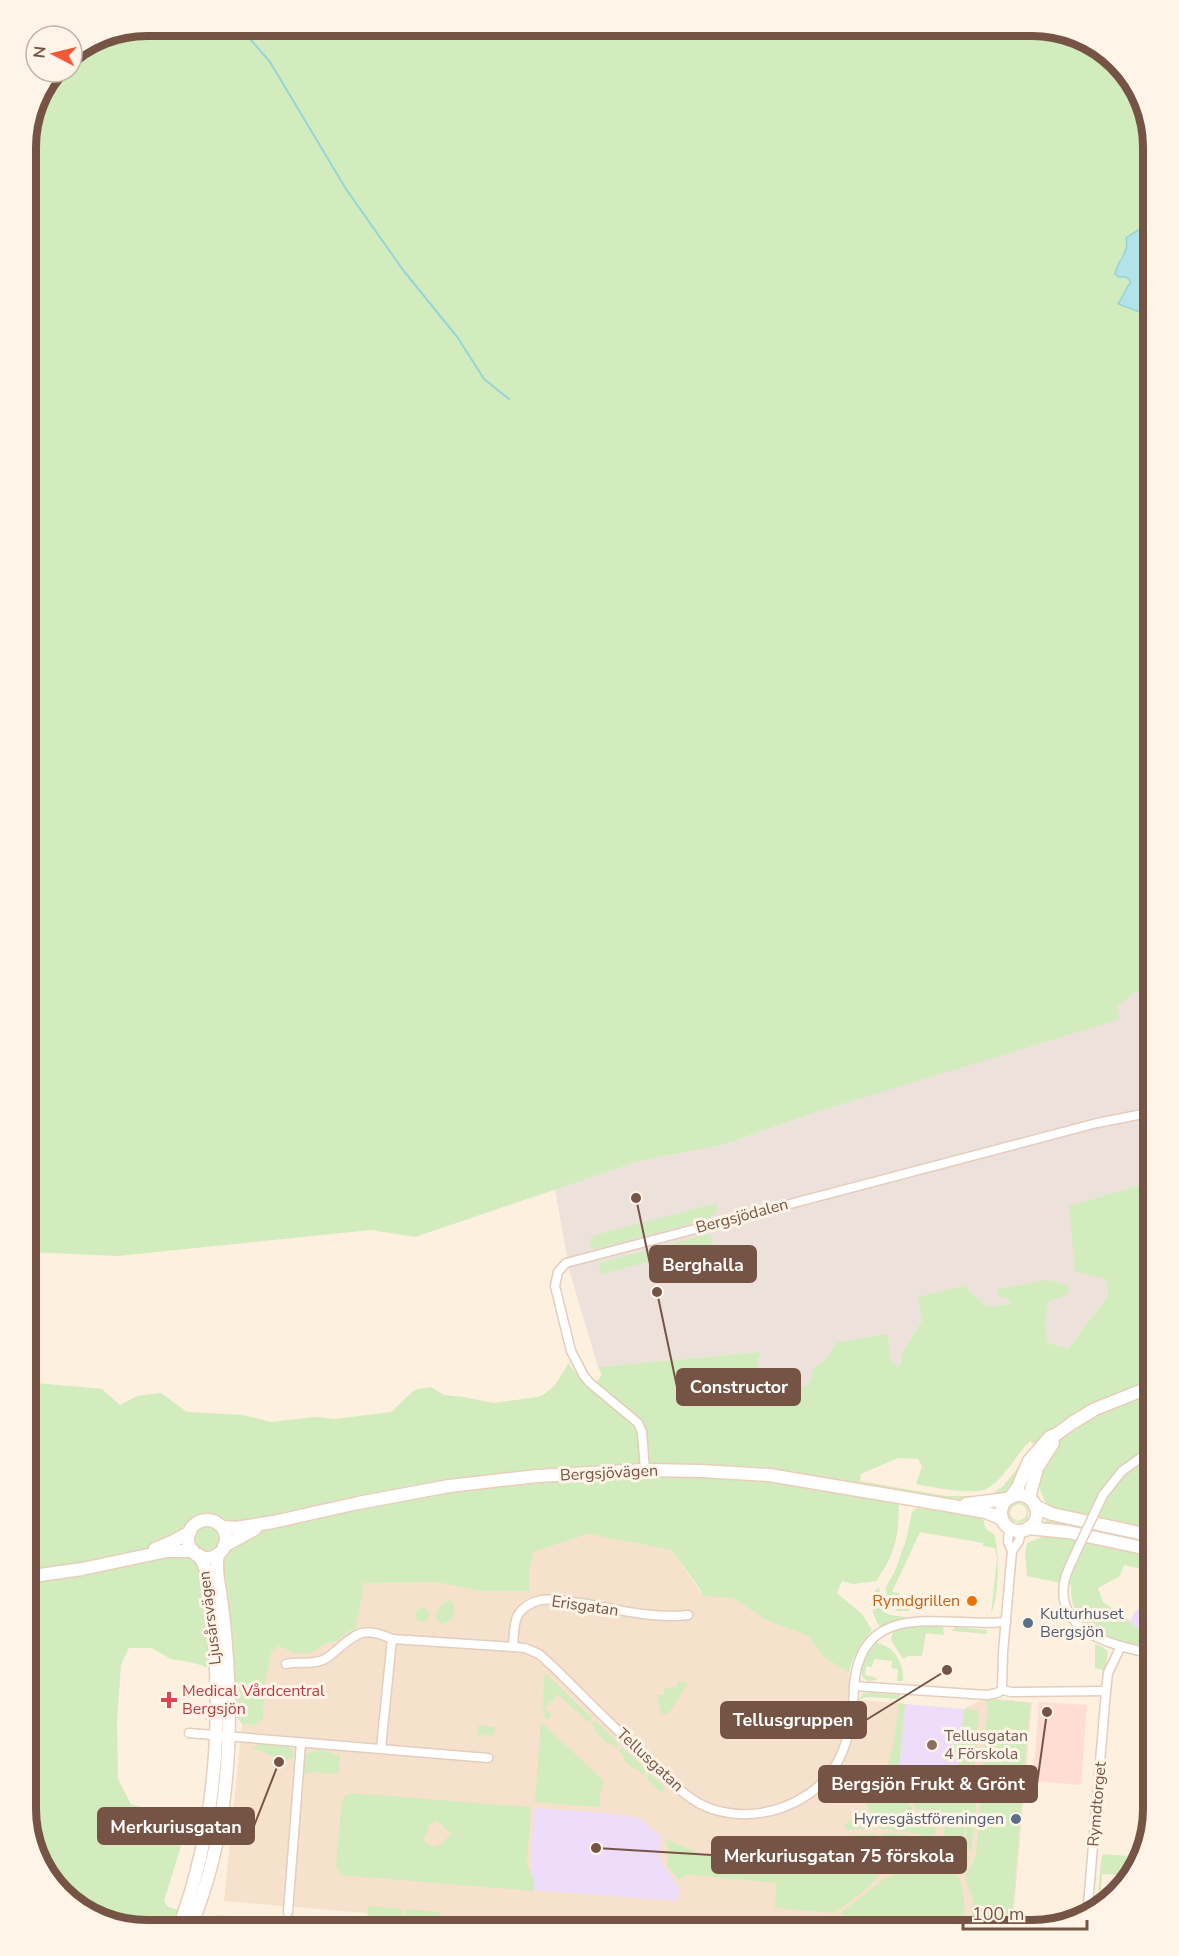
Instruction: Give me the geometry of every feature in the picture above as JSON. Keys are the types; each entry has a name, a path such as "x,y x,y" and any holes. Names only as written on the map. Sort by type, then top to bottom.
{"main road":[{"path":"1057,1434 1037,1468 1032,1502 1035,1520 1015,1526 1002,1508 1018,1487 1029,1461 1039,1447 1050,1437 1095,1409 1143,1390"},
{"name":"Bergsjövägen","path":"132,1558 174,1541 203,1521 213,1521 222,1527 236,1528 441,1487 537,1476 645,1470 760,1474 986,1512 1015,1526 1068,1532 1143,1548"},
{"name":"Bergsjövägen","path":"947,1505 1020,1495 1052,1514 1143,1534"},
{"name":"Bergsjövägen","path":"36,1576 82,1569 167,1551 196,1553 208,1557 251,1530 273,1522"},
{"path":"221,1550 226,1536 222,1527"},
{"path":"190,1532 189,1542 196,1553"},
{"name":"Ljusårsvägen","path":"221,1550 216,1571 227,1660 223,1736"},
{"name":"Ljusårsvägen","path":"190,1920 219,1830 227,1776 212,1605 207,1574 196,1553"}],"street":[{"name":"Bergsjödalen","path":"645,1470 642,1432 638,1424 584,1376 571,1351 555,1286 558,1272 566,1263 1097,1123 1143,1114"},
{"path":"1143,1457 1122,1471 1103,1495 1064,1581 1064,1597 1069,1614 1081,1628 1121,1646 1143,1651"},
{"path":"854,1686 987,1695 997,1694 1002,1690 1012,1551 1008,1542 1015,1526"},
{"name":"Erisgatan","path":"513,1647 515,1624 519,1613 530,1604 542,1600 565,1601 632,1612 678,1616 688,1614"},
{"name":"Tellusgatan","path":"286,1664 313,1663 326,1659 346,1642 366,1631 376,1632 392,1639 530,1650 544,1658 676,1787 711,1809 739,1814 761,1813 791,1804 808,1795 836,1765 845,1749 851,1725 858,1662 876,1636 892,1627 915,1620 979,1624 1006,1622"},
{"path":"381,1748 392,1639"},
{"name":"Rymdtorget","path":"1088,1905 1108,1674 1121,1646"},
{"path":"1002,1690 1011,1692 1106,1691"},
{"path":"189,1733 488,1758"},
{"path":"288,1912 301,1743"}],"shaded area":[{"path":"1136,992 1143,992 1143,1184 1069,1206 1106,1279 1108,1296 1068,1349 1048,1343 1045,1324 1048,1302 1066,1295 1009,1299 1011,1304 987,1307 964,1286 918,1298 922,1320 901,1354 902,1363 897,1368 890,1358 888,1334 837,1342 826,1359 812,1370 811,1380 805,1387 769,1377 757,1368 760,1352 598,1367 570,1273 555,1189 639,1161 722,1145 816,1112 1119,1018 1117,1006"},
{"path":"588,1534 672,1550 703,1596 733,1598 766,1620 808,1636 824,1657 849,1673 850,1699 905,1704 898,1780 956,1791 959,1758 962,1754 964,1709 984,1698 1032,1702 1013,1920 445,1920 224,1901 242,1724 254,1725 263,1719 266,1677 272,1651 279,1646 293,1653 311,1653 325,1644 338,1641 346,1633 355,1629 364,1583 436,1582 479,1591 528,1591 529,1571 534,1552"},
{"path":"1143,1606 1143,1632 1130,1621 1136,1610"},
{"path":"1039,1702 1087,1705 1081,1785 1033,1781"},
{"name":"Tellusgatan 4 Förskola","path":"905,1704 964,1709 956,1791 921,1788 898,1780"},
{"path":"534,1808 606,1813 639,1818 661,1836 660,1859 680,1890 677,1901 533,1890 531,1861"}],"green space":[{"path":"147,36 1040,36 1081,47 1105,63 1116,74 1132,98 1139,118 1143,147 1143,227 1126,238 1127,251 1120,258 1126,277 1131,283 1119,304 1143,312 1143,992 1136,992 1117,1006 1120,1019 816,1112 722,1145 639,1161 415,1237 371,1230 118,1256 36,1252 36,139 44,104 55,85 84,84 84,56 104,44 125,38"},
{"path":"1143,1184 1143,1570 1124,1565 1120,1576 1098,1588 1103,1602 1143,1632 1143,1648 1110,1638 1086,1625 1078,1615 1072,1601 1071,1585 1027,1576 1025,1555 1027,1543 1042,1537 1049,1505 1046,1504 1040,1490 1039,1476 1027,1491 1021,1489 1040,1450 1030,1441 996,1482 983,1490 954,1490 916,1484 922,1466 918,1459 898,1458 861,1474 860,1481 946,1496 983,1496 969,1500 927,1496 899,1502 895,1543 883,1571 876,1581 853,1584 842,1581 837,1593 862,1614 872,1630 858,1650 849,1673 824,1657 808,1636 766,1620 733,1598 703,1596 672,1550 588,1534 534,1552 529,1571 529,1591 479,1591 436,1582 364,1583 356,1628 346,1633 338,1641 325,1644 311,1653 293,1653 279,1646 272,1651 266,1677 263,1719 254,1725 242,1724 237,1717 229,1674 211,1717 204,1721 212,1705 212,1669 171,1659 151,1648 129,1648 121,1665 117,1721 118,1779 131,1804 152,1810 191,1814 164,1901 168,1907 179,1910 175,1920 125,1918 98,1909 74,1893 55,1871 42,1845 36,1809 36,1383 102,1389 120,1405 137,1396 161,1393 187,1412 243,1415 271,1422 315,1417 335,1419 391,1412 414,1390 431,1387 444,1395 493,1403 538,1397 552,1387 568,1363 591,1391 602,1374 598,1367 760,1352 757,1368 769,1377 805,1387 811,1380 812,1370 826,1359 837,1342 888,1334 890,1358 897,1368 902,1363 901,1354 922,1320 918,1297 964,1286 987,1307 1011,1304 1009,1299 997,1296 998,1289 1046,1280 1070,1286 1067,1295 1048,1302 1045,1324 1048,1343 1068,1349 1108,1296 1106,1279 1075,1271 1069,1206"},
{"path":"714,1204 718,1205 715,1213 703,1220 596,1249 590,1246 590,1239 595,1235"},
{"path":"711,1235 713,1242 710,1246 601,1274 599,1265 602,1262"},
{"path":"1030,1453 1010,1491 1000,1496 990,1495 1003,1486"},
{"path":"1016,1502 1024,1504 1029,1510 1027,1520 1020,1523 1012,1521 1008,1514 1010,1507","holes":["1018,1504 1024,1506 1027,1512 1025,1518 1018,1521 1012,1518 1010,1513 1012,1507"]},
{"path":"917,1508 982,1516 986,1529 994,1534 997,1552 998,1574 997,1586 991,1614 997,1558 995,1548 983,1546 983,1543 920,1532 892,1592 900,1593 897,1600 911,1607 909,1611 898,1611 887,1604 886,1587 895,1571 906,1540 912,1512"},
{"path":"879,1587 884,1612 906,1617 880,1627 875,1618 873,1606 874,1592"},
{"path":"449,1600 454,1603 454,1614 448,1622 441,1624 436,1618 437,1612"},
{"path":"419,1608 425,1608 429,1615 425,1622 419,1622 415,1618 415,1612"},
{"path":"928,1625 943,1627 944,1635 926,1633 922,1656 908,1656 903,1659 891,1640 893,1631"},
{"path":"955,1627 987,1630 987,1634 952,1631"},
{"path":"876,1643 888,1648 897,1657 902,1669 903,1681 897,1681 898,1669 891,1668 892,1661 874,1659 872,1667 866,1666 865,1675 875,1677 877,1680 868,1681 863,1678 863,1663"},
{"path":"1095,1644 1108,1652 1105,1671 1095,1668"},
{"path":"546,1674 592,1718 588,1722 558,1694 545,1708 552,1715 548,1720 543,1715"},
{"path":"679,1681 688,1683 669,1713 661,1715 657,1694 664,1695 665,1688 676,1687"},
{"path":"866,1692 901,1695 898,1699 866,1697 859,1700"},
{"path":"988,1699 1030,1703 1012,1920 971,1920 973,1900 965,1877 976,1856"},
{"path":"899,1703 905,1704 898,1780 886,1772 894,1742"},
{"path":"964,1709 978,1710 979,1720 975,1737 978,1750 969,1786 978,1787 971,1851 965,1851 967,1815 916,1809 898,1780 921,1788 956,1791"},
{"path":"595,1720 619,1744 616,1748 610,1743 608,1745 595,1731 596,1729 591,1724"},
{"path":"541,1722 604,1781 599,1798 600,1807 535,1802"},
{"path":"479,1725 495,1727 493,1738 492,1735 477,1736"},
{"path":"952,1736 960,1743 960,1754 953,1761 941,1760 954,1746"},
{"path":"263,1744 285,1745 293,1750 293,1757 284,1761 251,1747"},
{"path":"622,1747 647,1771 643,1775 623,1759 625,1757 618,1751"},
{"path":"314,1750 330,1751 331,1754 337,1756 338,1753 340,1754 338,1774 317,1772 304,1774 305,1756"},
{"path":"649,1773 665,1787 661,1793 646,1777"},
{"path":"885,1775 895,1783 915,1813 938,1816 936,1833 927,1838 921,1834 878,1828 866,1803"},
{"path":"350,1793 531,1807 527,1863 534,1881 534,1891 341,1875 336,1866 343,1798","holes":["437,1820 451,1834 441,1844 432,1847 425,1842 424,1837 428,1832 428,1826"]},
{"path":"862,1808 872,1828 845,1830 845,1825"},
{"path":"945,1821 965,1822 963,1848 943,1847"},
{"path":"883,1833 904,1834 926,1842 927,1845 900,1866 891,1867"},
{"path":"876,1835 884,1852 883,1869 872,1883 834,1913 775,1908 776,1883 692,1875 685,1875 679,1880 667,1866 666,1839 706,1856 744,1862 791,1857 836,1837"},
{"path":"932,1849 938,1851 951,1869 950,1872 955,1872 959,1879 964,1897 964,1920 918,1920 842,1915 841,1913 884,1879 903,1869"},
{"path":"950,1854 970,1856 963,1873 949,1856"},
{"path":"1103,1854 1133,1856 1121,1875 1102,1874 1101,1896 1098,1898"},
{"path":"368,1906 402,1909 401,1920 367,1920"},
{"path":"405,1909 440,1912 439,1920 404,1920"},
{"path":"217,1915 260,1920 215,1920"}],"water":[{"path":"1143,227 1143,313 1118,304 1131,282 1126,277 1119,277 1115,274 1125,252 1126,238"}],"waterway":[{"path":"248,36 270,62 346,189 403,270 458,338 484,379 509,399"}],"place":[{"name":"Berghalla","path":"636,1198"},
{"name":"Constructor","path":"657,1292"},
{"name":"Rymdgrillen","path":"972,1601"},
{"name":"Kulturhuset Bergsjön","path":"1028,1623"},
{"name":"Tellusgruppen","path":"947,1670"},
{"name":"Medical Vårdcentral Bergsjön","path":"169,1700"},
{"name":"Bergsjön Frukt & Grönt","path":"1047,1712"},
{"name":"Tellusgatan 4 Förskola","path":"932,1745"},
{"name":"Merkuriusgatan","path":"279,1762"},
{"name":"Hyresgästföreningen","path":"1016,1819"},
{"name":"Merkuriusgatan 75 förskola","path":"596,1848"}]}
